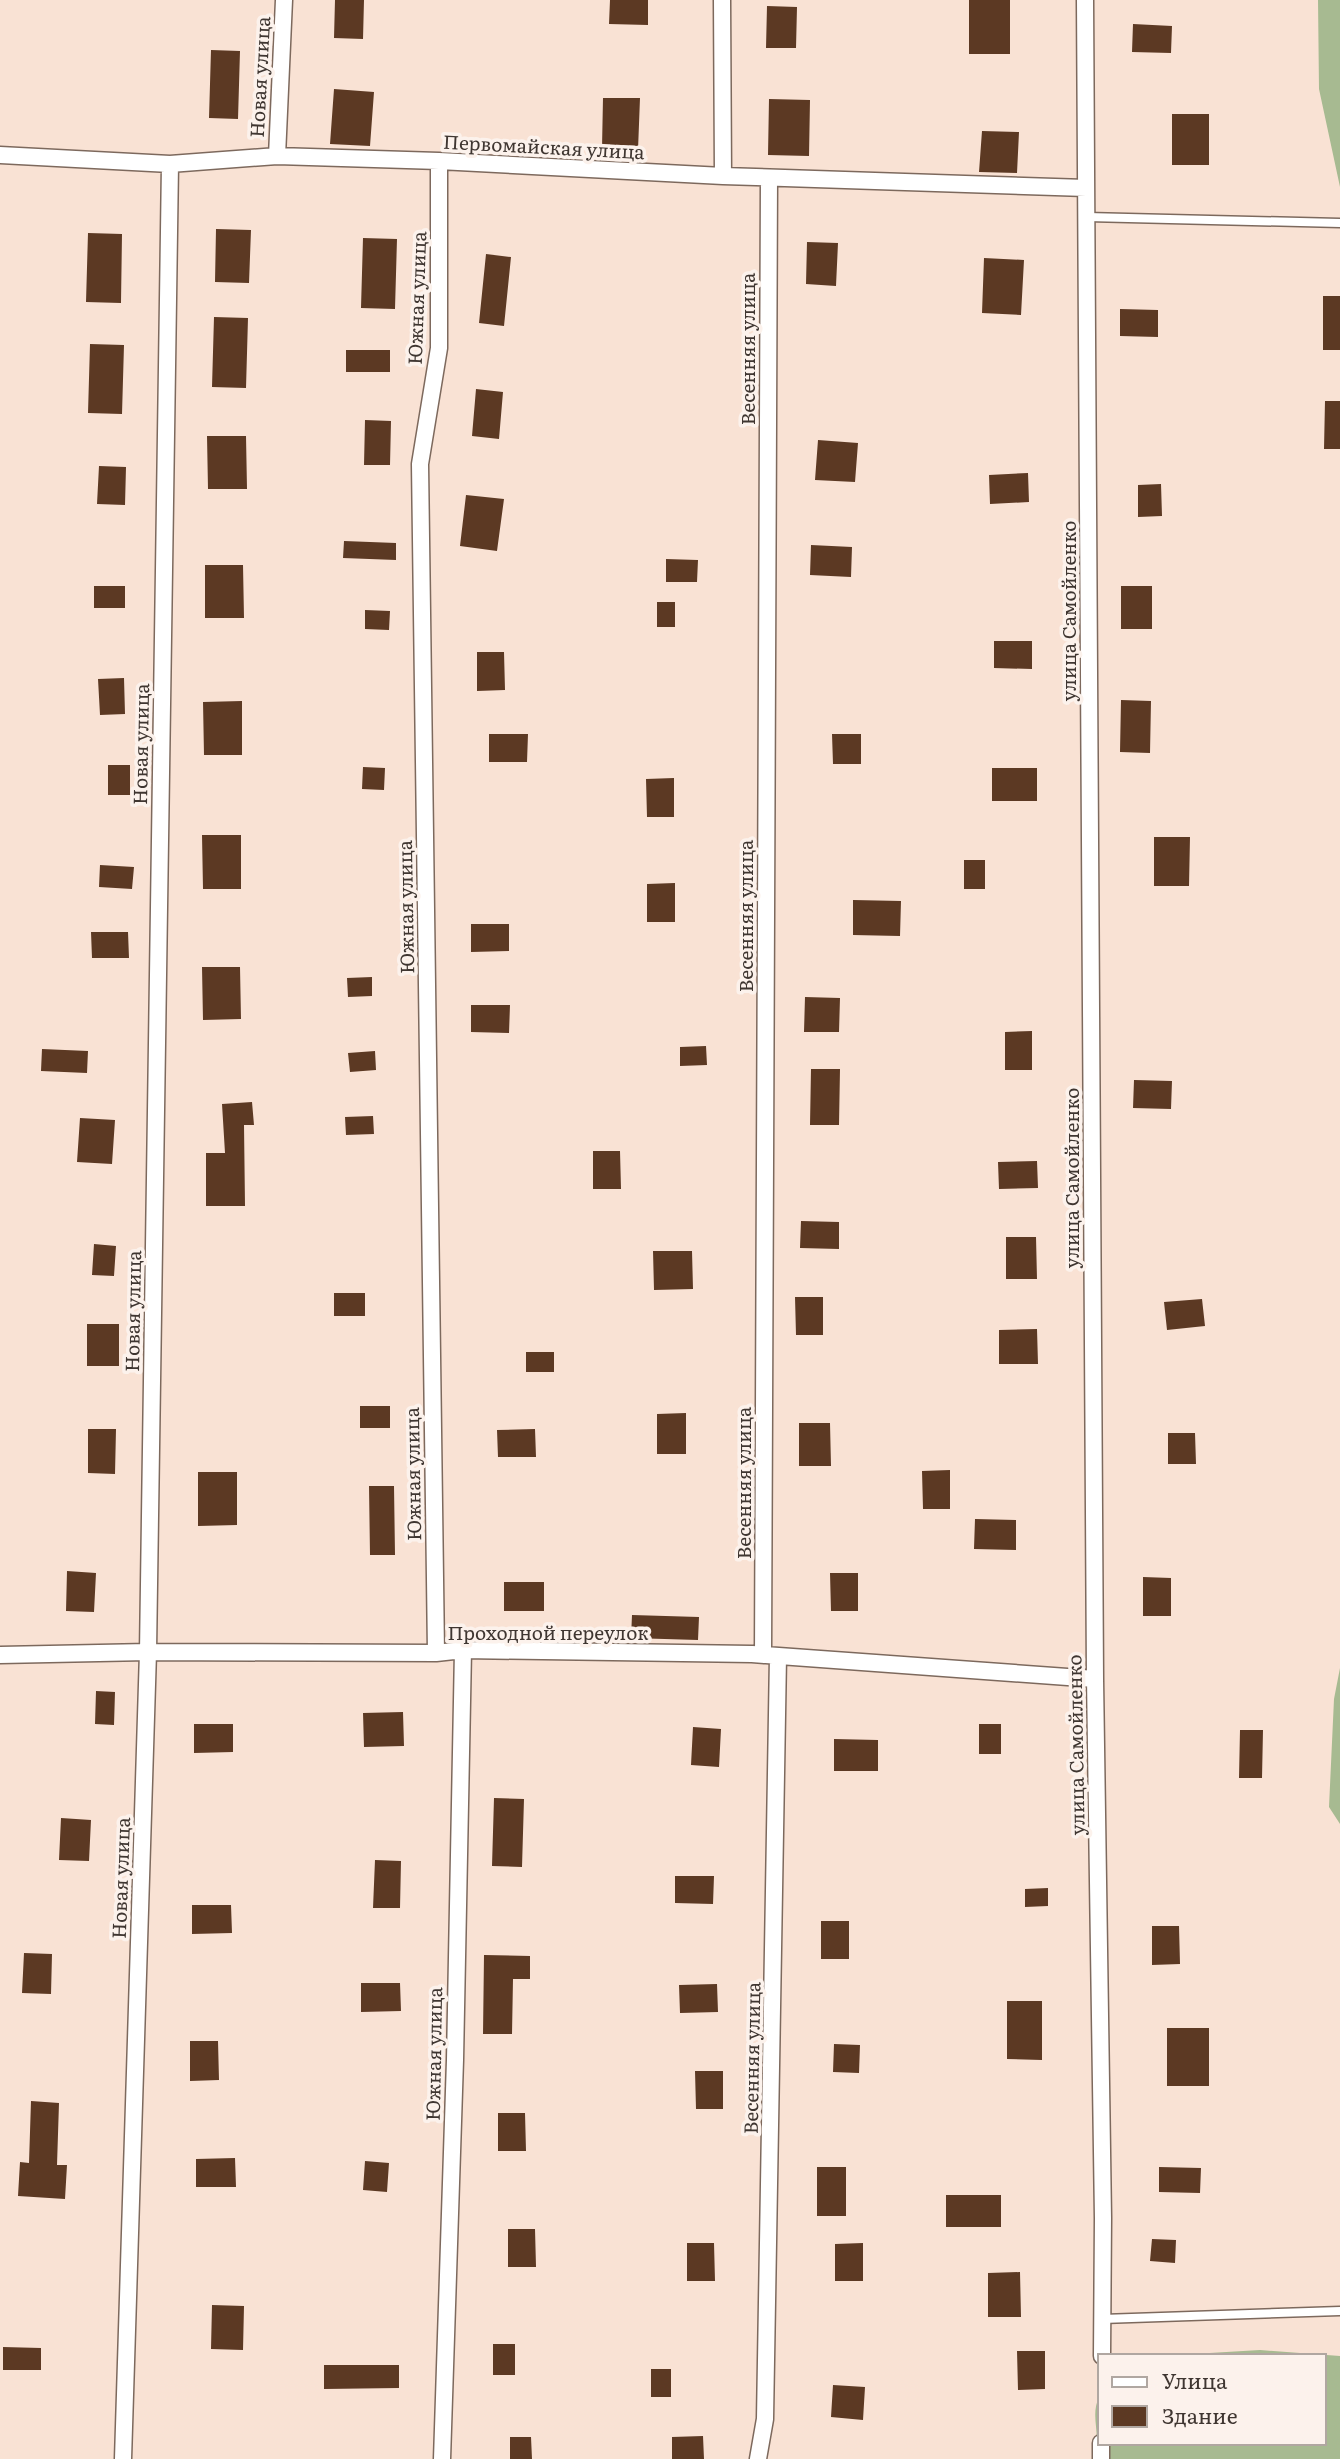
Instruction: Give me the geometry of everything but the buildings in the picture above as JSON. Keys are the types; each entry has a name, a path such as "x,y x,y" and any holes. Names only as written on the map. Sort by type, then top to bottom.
{"street":[{"name":"Новая улица","path":"276,156 284,0"},
{"path":"722,0 723,176"},
{"name":"улица Самойленко","path":"1085,0 1102,2354"},
{"name":"Первомайская улица","path":"0,155 170,164 276,156 439,161 769,178 1086,188"},
{"name":"Южная улица","path":"436,1653 420,464 439,348 439,161"},
{"name":"Новая улица","path":"123,2459 148,1652 170,164"},
{"name":"Весенняя улица","path":"758,2459 765,2419 766,2393 771,1656 769,178"},
{"name":"Южная улица","path":"442,2459 455,2060 463,1650"},
{"name":"Проходной переулок","path":"0,1655 148,1652 436,1653 463,1650 771,1656 1096,1679"}],"lane":[{"path":"1087,217 1340,223"},
{"path":"1102,2319 1340,2311"}],"green space":[{"path":"1318,0 1340,0 1340,187 1319,89"},
{"path":"1340,1668 1340,1824 1329,1807 1334,1699"},
{"path":"1260,2350 1313,2354 1193,2354"},
{"path":"1326,2355 1340,2356 1340,2459 1092,2459 1097,2442 1098,2400 1098,2445 1326,2445"}]}
